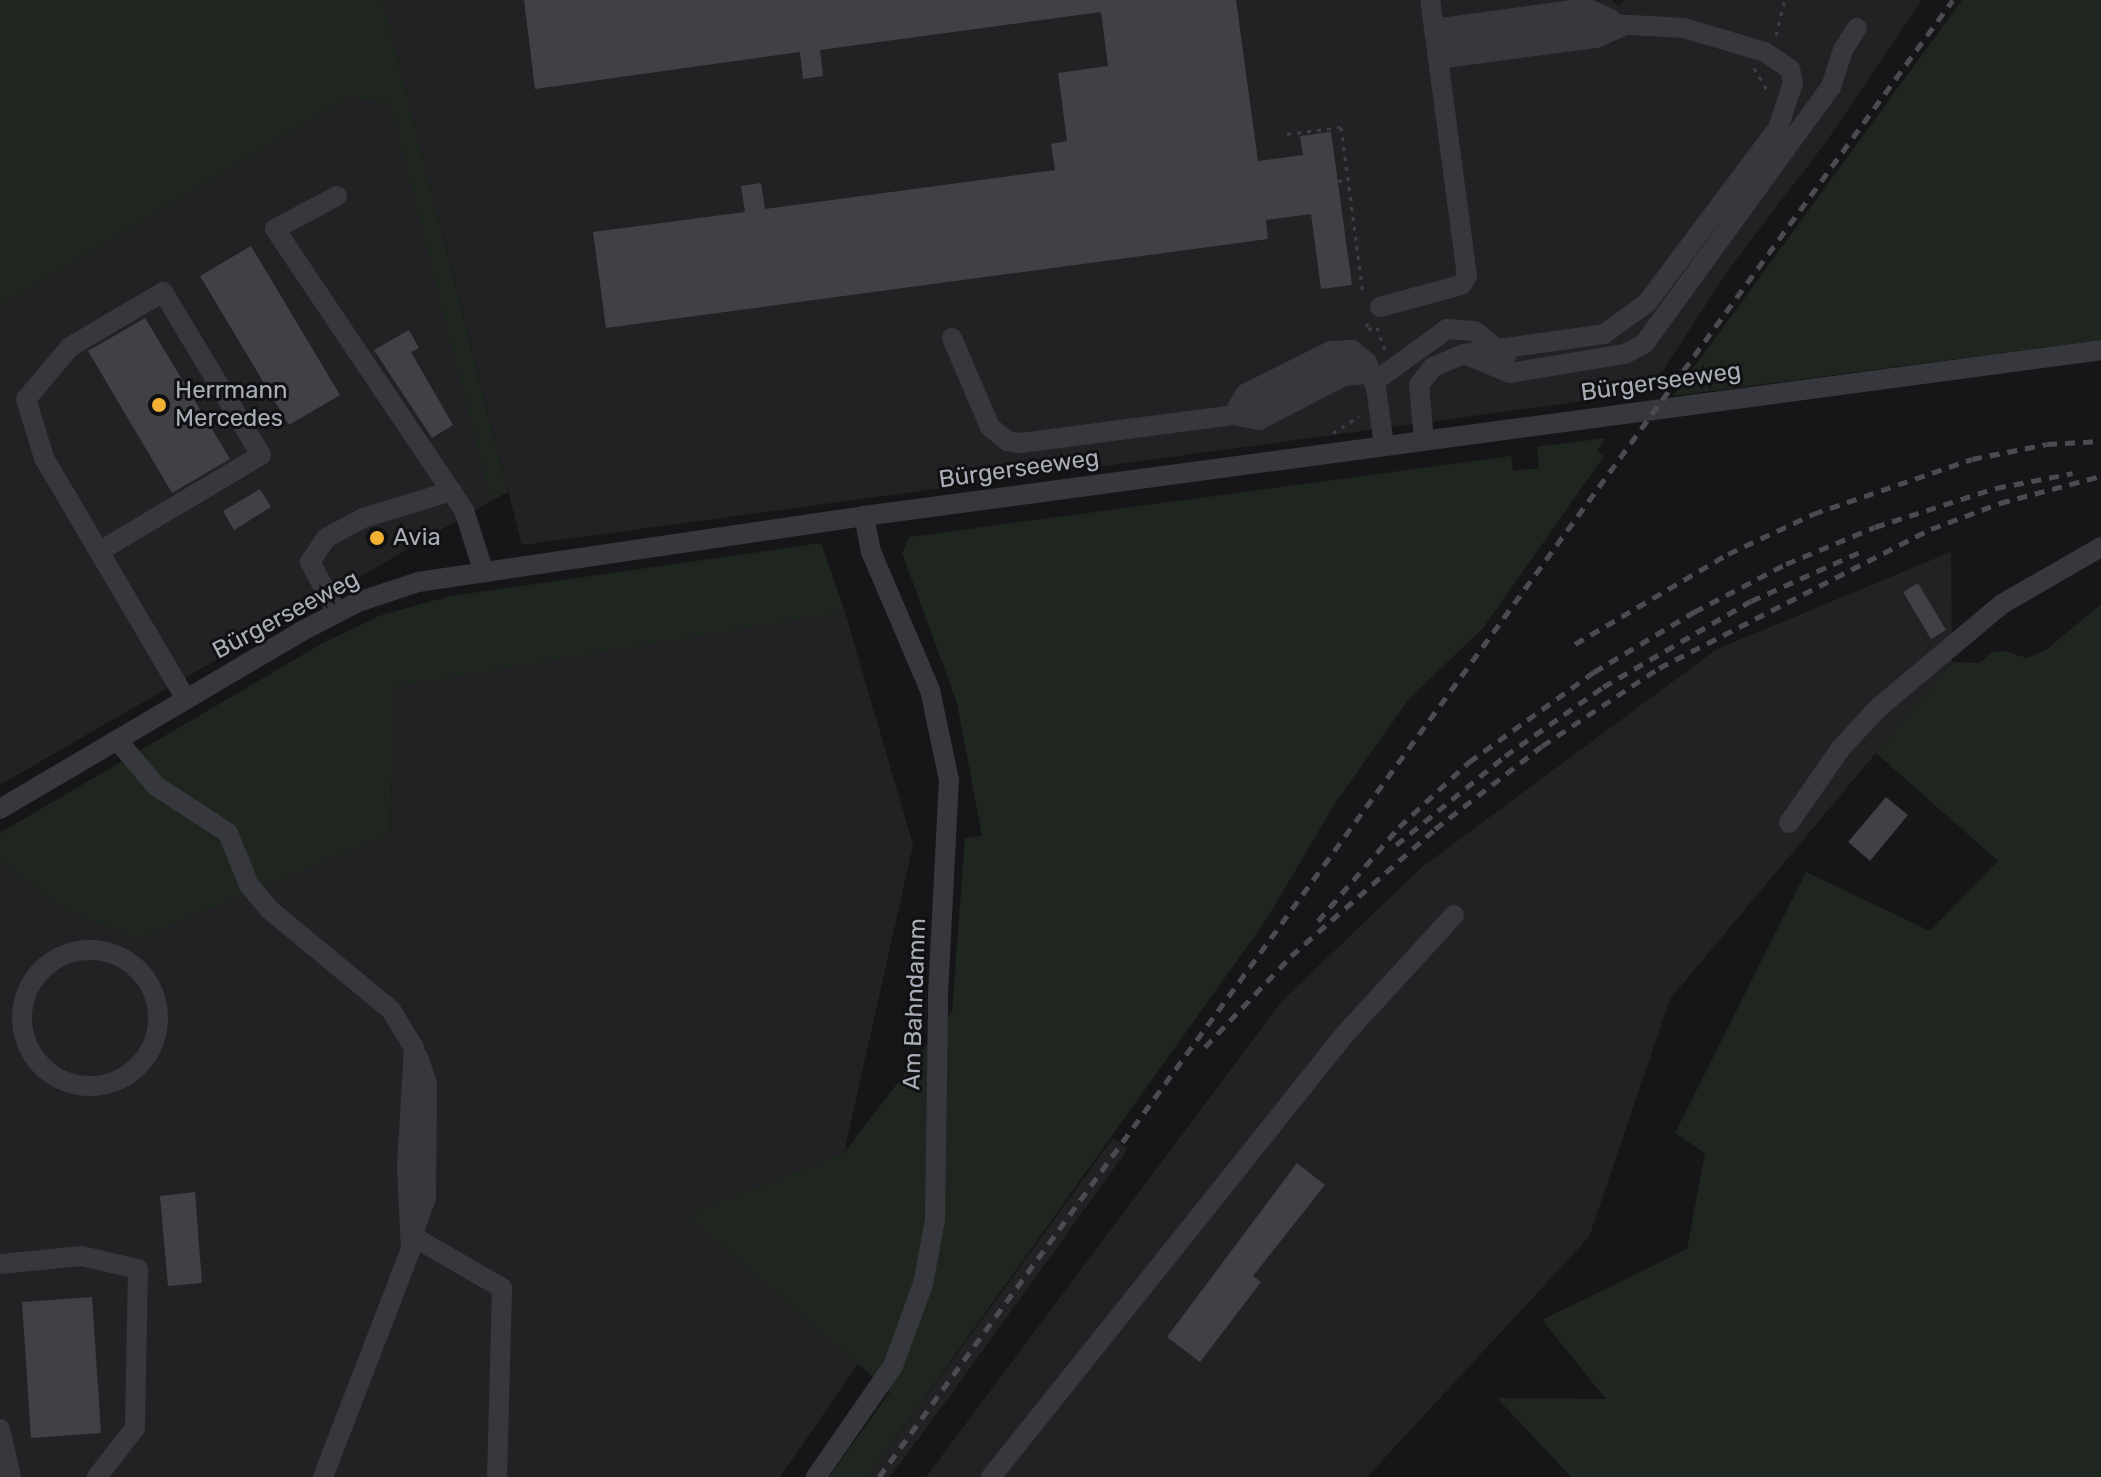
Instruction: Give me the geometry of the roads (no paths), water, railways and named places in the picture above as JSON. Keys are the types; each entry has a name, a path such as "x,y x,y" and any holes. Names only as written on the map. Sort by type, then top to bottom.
{"street":[{"path":"1370,305 1461,285 1467,276 1430,0"},
{"path":"1424,440 1419,385 1433,367 1464,354 1604,334 1632,317 1663,286 1784,118 1793,76 1765,52 1684,28 1621,27 1594,23 1436,44"},
{"path":"1464,354 1502,372 1616,356 1644,344 1831,87 1843,50 1857,28"},
{"path":"337,196 275,229 452,491 478,544 483,570"},
{"path":"100,551 261,455 163,292 70,347 26,399 44,458 186,699"},
{"path":"952,338 982,415 1007,441 1233,415 1259,420 1344,376 1372,378 1447,329 1475,331 1521,368"},
{"name":"Bürgerseeweg","path":"0,809 337,612 407,585 483,570 864,516 2101,350"},
{"path":"1233,415 1245,394 1331,351 1361,354 1372,378 1384,445"},
{"path":"337,612 310,562 326,538 363,518 452,491"},
{"name":"Am Bahndamm","path":"816,1477 893,1366 923,1284 935,1220 938,995 949,780 930,690 871,552 864,516"},
{"path":"1789,823 1841,748 1898,690 2002,604 2101,547"},
{"path":"117,740 156,786 228,833 249,885 270,910 391,1010 414,1048 407,1167 411,1249 323,1477"},
{"path":"991,1477 1346,1033 1454,915"},
{"path":"95,949 117,955 150,985 158,1028 151,1050 118,1081 73,1085 52,1076 24,1041 24,996 52,960 95,949"},
{"path":"412,1236 502,1288 497,1477"},
{"path":"0,1264 82,1256 138,1269 135,1428 97,1477"},
{"path":"0,1429 11,1477"}],"railway":[{"path":"879,1477 1953,0"},
{"path":"1575,644 1728,554 1813,514 1972,459 2047,444 2101,441"},
{"path":"1318,921 1399,827 1469,762 1594,672 1694,612 1786,564 1875,527 1996,488 2073,473"},
{"path":"1205,1047 1291,956 1435,829 1542,746 1659,668 1931,529 2000,503 2101,476"},
{"path":"1396,845 1505,756 1603,687 1751,601 1860,552"}],"place":[{"name":"Herrmann Mercedes","path":"159,405"},
{"name":"Avia","path":"377,538"}]}
